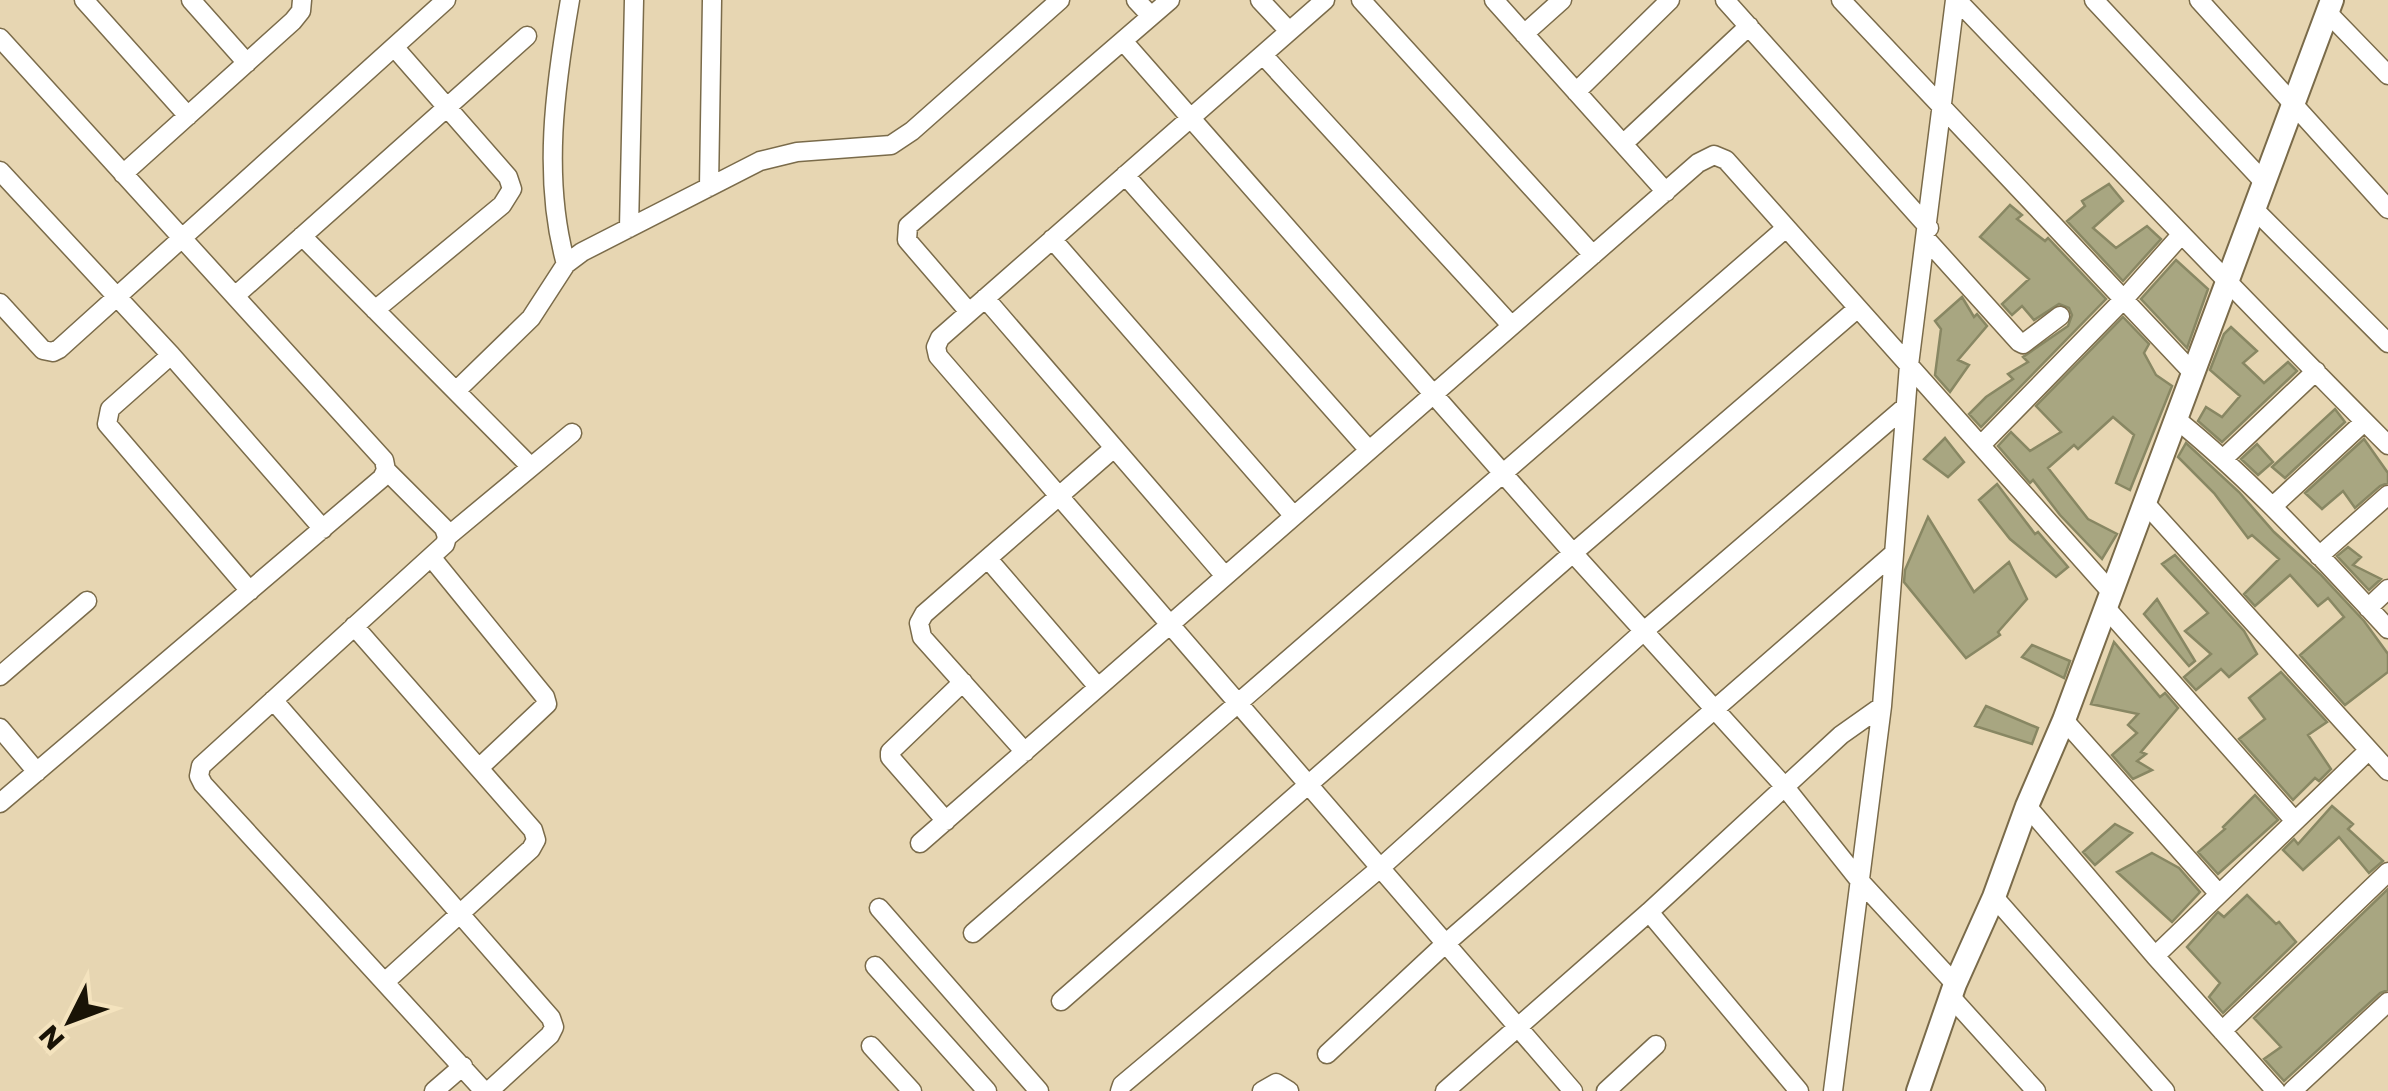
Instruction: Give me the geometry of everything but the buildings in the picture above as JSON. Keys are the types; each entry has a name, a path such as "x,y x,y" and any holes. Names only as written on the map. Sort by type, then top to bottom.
{"street":[{"path":"84,0 188,116"},
{"path":"190,0 247,63"},
{"path":"124,174 293,21 302,11 302,0"},
{"path":"566,264 555,212 553,154 560,57 570,0"},
{"path":"629,228 634,0"},
{"path":"709,187 712,0"},
{"path":"456,391 531,318 566,264 760,161 797,152 891,145 912,132 1060,0"},
{"path":"1136,0 1152,16"},
{"path":"970,312 906,240 908,226 1170,0"},
{"path":"1260,0 1289,31"},
{"path":"1325,0 940,338 938,356 1573,1091"},
{"path":"1361,0 1593,255"},
{"path":"1494,0 1666,192"},
{"path":"1524,34 1562,0"},
{"path":"1576,92 1670,0"},
{"path":"1725,0 2019,342 2032,341 2060,316"},
{"path":"1842,0 2194,374"},
{"path":"1832,1091 1882,706 1909,365 1956,0"},
{"path":"1956,0 2388,445"},
{"path":"2094,0 2264,182"},
{"path":"2199,0 2388,209"},
{"path":"0,303 43,350 53,352 395,48 434,4"},
{"path":"1923,1088 1953,991 2064,720 2330,6 2388,76"},
{"path":"1623,144 1748,26"},
{"path":"235,296 527,36"},
{"path":"0,38 384,460 386,470 444,528 447,538"},
{"path":"1123,41 1573,553 1785,787 2036,1091"},
{"path":"375,310 510,196 508,178 395,48"},
{"path":"1263,55 1511,325"},
{"path":"920,844 1293,514 1705,158 1720,156 1982,444 2295,821"},
{"path":"0,171 171,355 323,530"},
{"path":"1125,176 1368,449"},
{"path":"2254,209 2388,343"},
{"path":"973,933 1786,228"},
{"path":"1982,444 2181,235"},
{"path":"302,236 531,467"},
{"path":"1052,239 1293,514"},
{"path":"985,298 1224,576"},
{"path":"1061,1001 1858,308"},
{"path":"171,355 110,410 107,424 250,591"},
{"path":"2224,458 2316,371"},
{"path":"1120,1091 1122,1084 1379,869 1644,631 1906,407"},
{"path":"2176,419 2224,458 2388,630"},
{"path":"2272,506 2364,422"},
{"path":"272,700 551,1018 554,1027 550,1035 487,1091 199,776 201,766 272,700 431,557 447,538 572,433"},
{"path":"1025,752 922,637 919,622 1114,448"},
{"path":"0,803 323,530 382,478 386,470"},
{"path":"2320,556 2388,495"},
{"path":"2146,503 2388,771"},
{"path":"1327,1054 1445,944 1892,554"},
{"path":"431,557 547,704 479,768"},
{"path":"988,559 1098,687"},
{"path":"2368,608 2388,589"},
{"path":"0,676 87,601"},
{"path":"354,626 533,830 536,840 531,849 386,981"},
{"path":"946,821 890,758 890,752 962,682"},
{"path":"1444,1091 1649,912 1841,735 1882,706"},
{"path":"2064,720 2219,894"},
{"path":"0,728 36,772"},
{"path":"2155,956 2369,750"},
{"path":"2027,806 2276,1091"},
{"path":"2222,1030 2388,872"},
{"path":"1994,897 2166,1091"},
{"path":"880,908 1039,1091"},
{"path":"1649,912 1800,1091"},
{"path":"875,966 987,1091"},
{"path":"2292,1091 2388,1002"},
{"path":"1606,1091 1656,1045"},
{"path":"871,1046 912,1091"},
{"path":"434,1091 462,1066"},
{"path":"1262,1091 1276,1083 1289,1091"}]}
